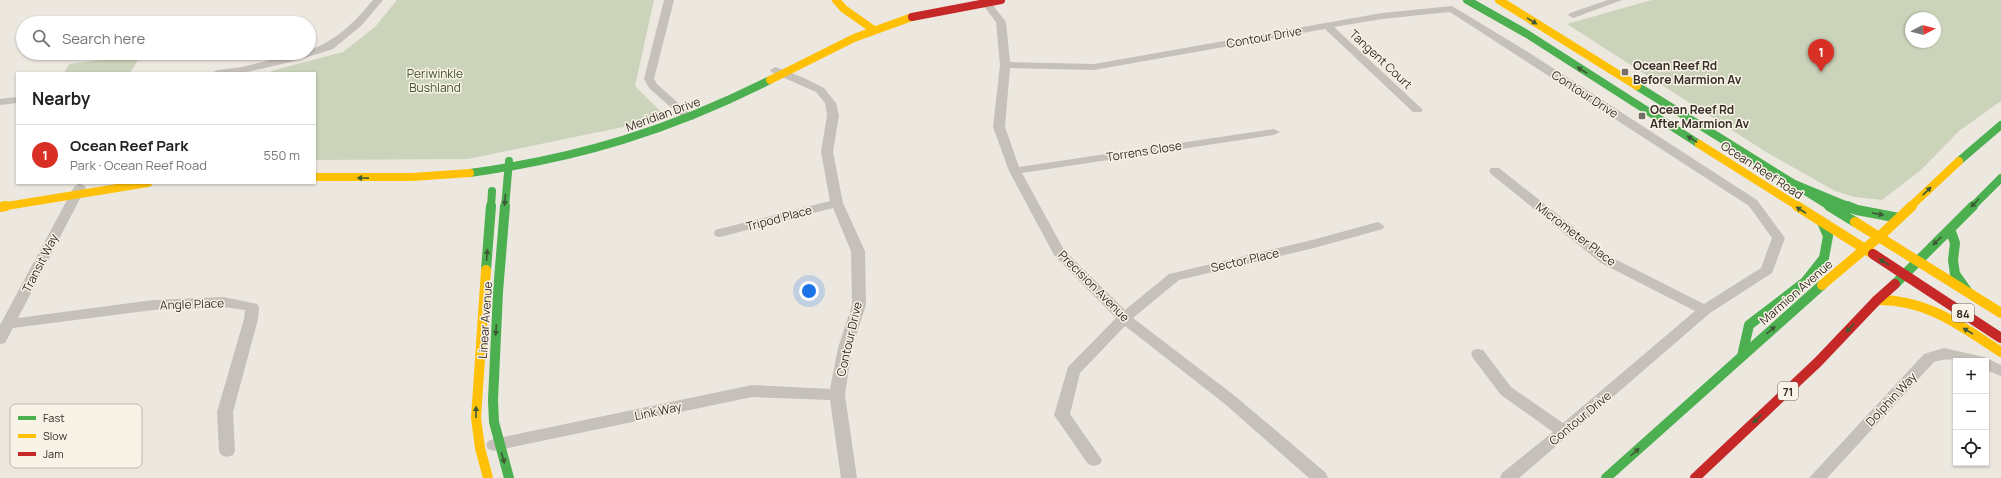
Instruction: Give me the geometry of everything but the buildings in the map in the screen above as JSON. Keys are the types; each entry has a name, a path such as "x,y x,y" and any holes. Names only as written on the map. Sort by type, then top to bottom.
{"main road":[{"path":"836,0 844,9 871,28"},
{"name":"Meridian Drive","path":"316,177 406,177 471,173 493,174 509,164 612,138 686,116 708,103 780,72 871,28 922,10 970,0"},
{"name":"Meridian Drive","path":"871,28 924,14 985,1 1001,0"},
{"name":"Ocean Reef Road","path":"1467,0 1527,34 1863,248 2001,338"},
{"name":"Ocean Reef Road","path":"1499,0 1792,183 1880,236 2001,313"},
{"name":"Marmion Avenue","path":"1606,478 1863,248 1880,236 1971,149 2001,125"},
{"name":"Linear Avenue","path":"509,164 494,369 494,422 509,478"},
{"name":"Meridian Drive","path":"316,170 422,170 493,174"},
{"name":"Linear Avenue","path":"488,478 480,448 476,418 493,174"},
{"name":"71","path":"1695,478 1818,362 1877,300 1905,275 2001,178"},
{"path":"1792,183 1857,210 1899,218"},
{"path":"0,207 99,184"},
{"path":"0,201 78,190 138,184"},
{"path":"1742,356 1749,326 1805,282 1824,258 1828,236 1822,222"},
{"path":"1950,228 1955,242 1953,260 1955,274 1967,291"},
{"path":"1877,300 1897,299 1939,314 2001,352"}],"street":[{"path":"316,51 328,47 360,23 378,0"},
{"path":"668,0 649,79 653,86 686,116"},
{"path":"1573,15 1618,0"},
{"name":"Precision Avenue","path":"985,1 1001,22 1005,65 999,127 1015,171 1058,252 1124,318 1230,400 1320,478"},
{"name":"Contour Drive","path":"1005,65 1094,67 1382,16 1452,9 1524,54 1753,204 1779,238 1767,270 1705,310 1564,432 1508,478"},
{"name":"Tangent Court","path":"1327,26 1417,110"},
{"path":"222,72 286,60"},
{"name":"Contour Drive","path":"780,72 820,90 830,103 833,115 827,152 837,203 858,251 859,305 845,348 837,395 849,478"},
{"path":"0,102 16,100"},
{"name":"Torrens Close","path":"1015,171 1274,132"},
{"name":"Micrometer Place","path":"1495,171 1606,260 1705,310"},
{"name":"Transit Way","path":"0,339 78,190"},
{"name":"Tripod Place","path":"720,233 837,203"},
{"name":"Sector Place","path":"1094,460 1062,415 1073,371 1124,318 1174,277 1314,244 1378,226"},
{"name":"Angle Place","path":"9,324 154,305 224,302 252,307 251,318 225,412 227,451"},
{"name":"Dolphin Way","path":"1817,478 1929,358 1944,353 1966,358"},
{"path":"1478,354 1506,390 1564,432"},
{"path":"1989,365 2001,371"},
{"name":"Link Way","path":"480,448 752,391 837,395"}],"green space":[{"name":"Periwinkle Bushland","path":"397,0 654,0 635,86 662,113 623,127 468,159 316,160 316,72 271,71 343,52 375,27"},
{"path":"1652,0 2001,0 2001,101 1959,131 1921,170 1882,200 1854,197 1835,191 1766,152 1567,24"},
{"path":"101,60 138,60 131,72 65,72 69,64"}],"traffic: fast":[{"path":"1467,0 1527,34 1699,144"},
{"path":"470,173 509,168 548,160 624,141 698,114 770,80"},
{"path":"1637,86 1855,222"},
{"path":"1959,161 2001,125"},
{"path":"509,161 498,292 493,400 494,422 509,478"},
{"path":"1895,284 2001,178"},
{"path":"1792,183 1857,210 1899,218"},
{"path":"486,270 492,191"},
{"path":"1742,356 1749,325 1805,282 1824,258 1828,236 1822,222"},
{"path":"1950,229 1955,243 1953,260 1955,274 1967,291"},
{"path":"1606,478 1822,285"}],"traffic: slow":[{"path":"836,0 844,9 874,30"},
{"path":"1499,0 1637,86"},
{"path":"770,80 854,38 912,17"},
{"path":"1699,144 1873,254"},
{"path":"1822,285 1880,236 1959,161"},
{"path":"316,177 412,177 470,173"},
{"path":"0,207 142,184"},
{"path":"1855,222 2001,313"},
{"path":"486,270 476,418 480,448 488,478"},
{"path":"1877,300 1911,302 1927,308 1943,315 2001,352"}],"traffic: jam":[{"path":"912,17 1001,0"},
{"path":"1873,254 2001,338"},
{"path":"1695,478 1818,362 1877,300 1895,284"}],"place":[{"name":"Ocean Reef Rd Before Marmion Av","path":"1625,72"},
{"name":"Ocean Reef Park","path":"1821,72"},
{"name":"Ocean Reef Rd After Marmion Av","path":"1642,116"}]}
